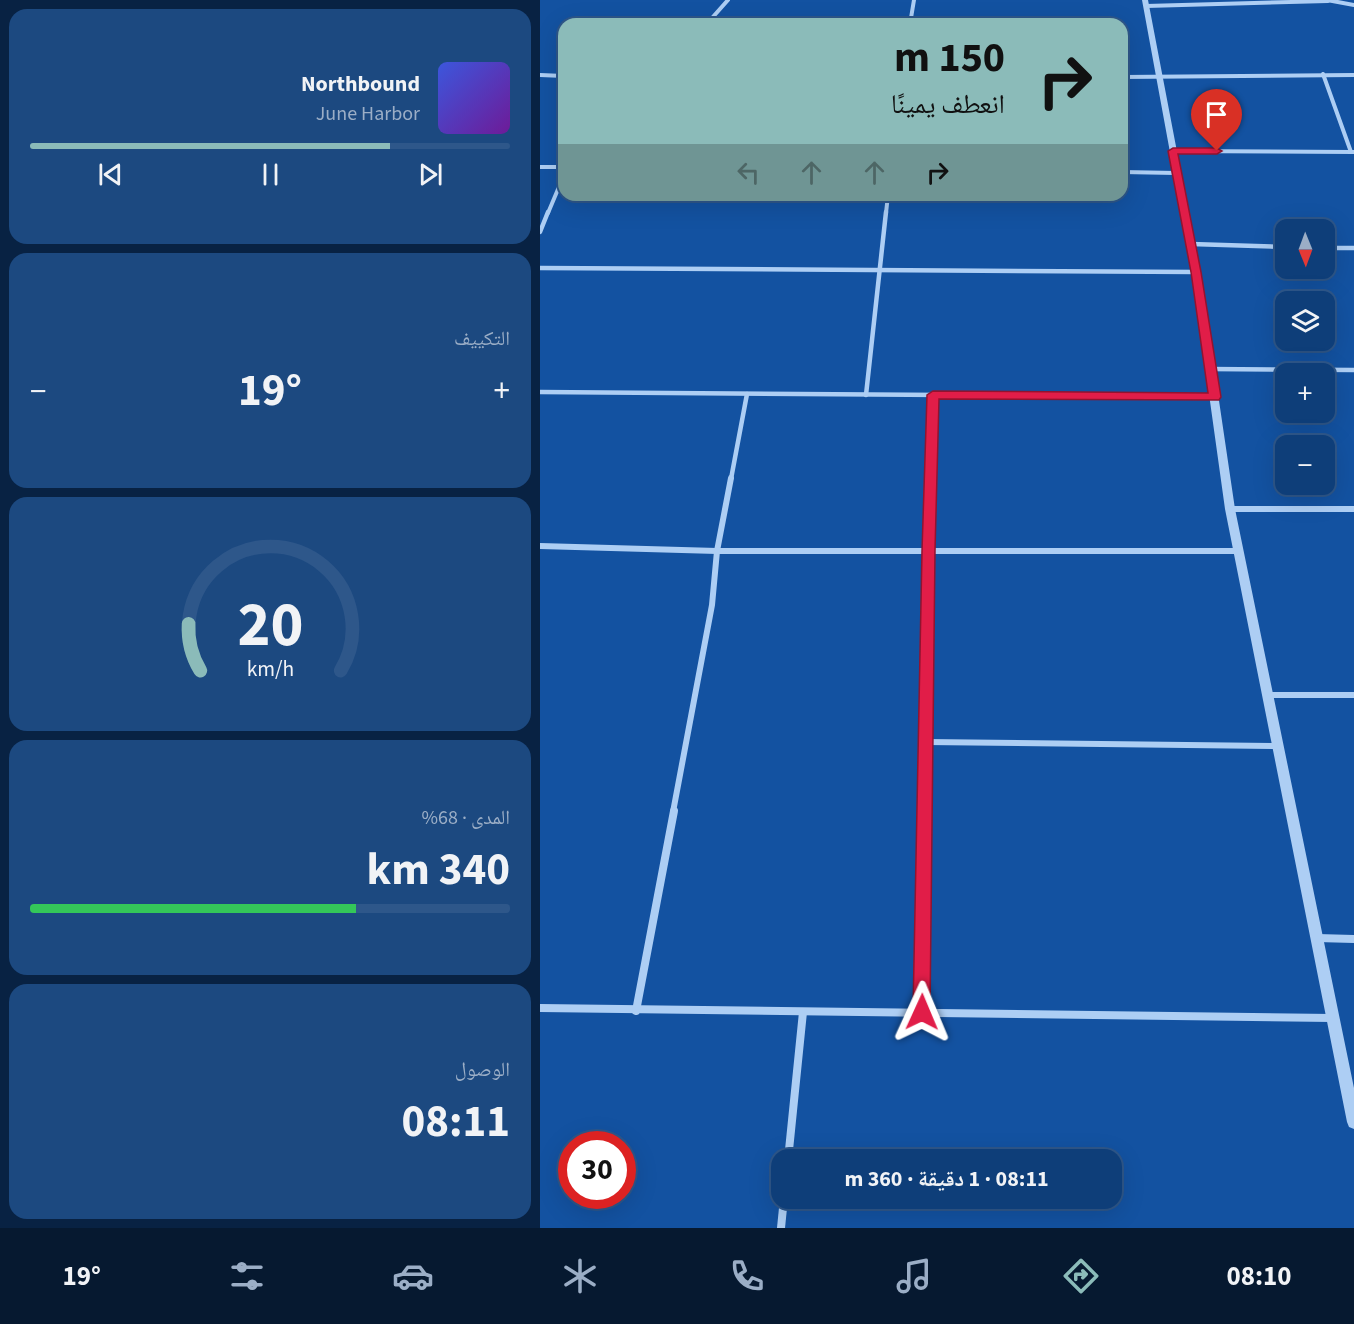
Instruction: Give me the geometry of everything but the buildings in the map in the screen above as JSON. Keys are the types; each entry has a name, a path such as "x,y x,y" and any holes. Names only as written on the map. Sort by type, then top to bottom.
{"street":[{"path":"712,18 728,0"},
{"path":"911,18 914,0"},
{"path":"1354,5 1328,0 1146,3 1196,272 1230,509 1354,1122"},
{"path":"540,75 558,75"},
{"path":"1173,151 1353,152 1323,75"},
{"path":"1128,77 1354,75"},
{"path":"540,167 558,167"},
{"path":"1128,172 1176,173"},
{"path":"540,232 558,188"},
{"path":"866,395 887,201"},
{"path":"1191,244 1275,247"},
{"path":"1335,248 1354,248"},
{"path":"540,268 1196,272"},
{"path":"1209,369 1354,370"},
{"path":"540,392 1215,397"},
{"path":"636,1011 712,605 717,551 747,394"},
{"path":"922,1012 928,551 933,395"},
{"path":"1230,509 1354,509"},
{"path":"540,546 717,551 1240,551"},
{"path":"1269,695 1354,695"},
{"path":"926,742 1279,746"},
{"path":"1317,938 1354,939"},
{"path":"540,1008 1333,1018"},
{"path":"789,1149 803,1012"},
{"path":"781,1228 783,1209"}],"route":[{"path":"922,1012 928,551 933,395 1215,397 1196,272 1173,151 1217,151"}]}
